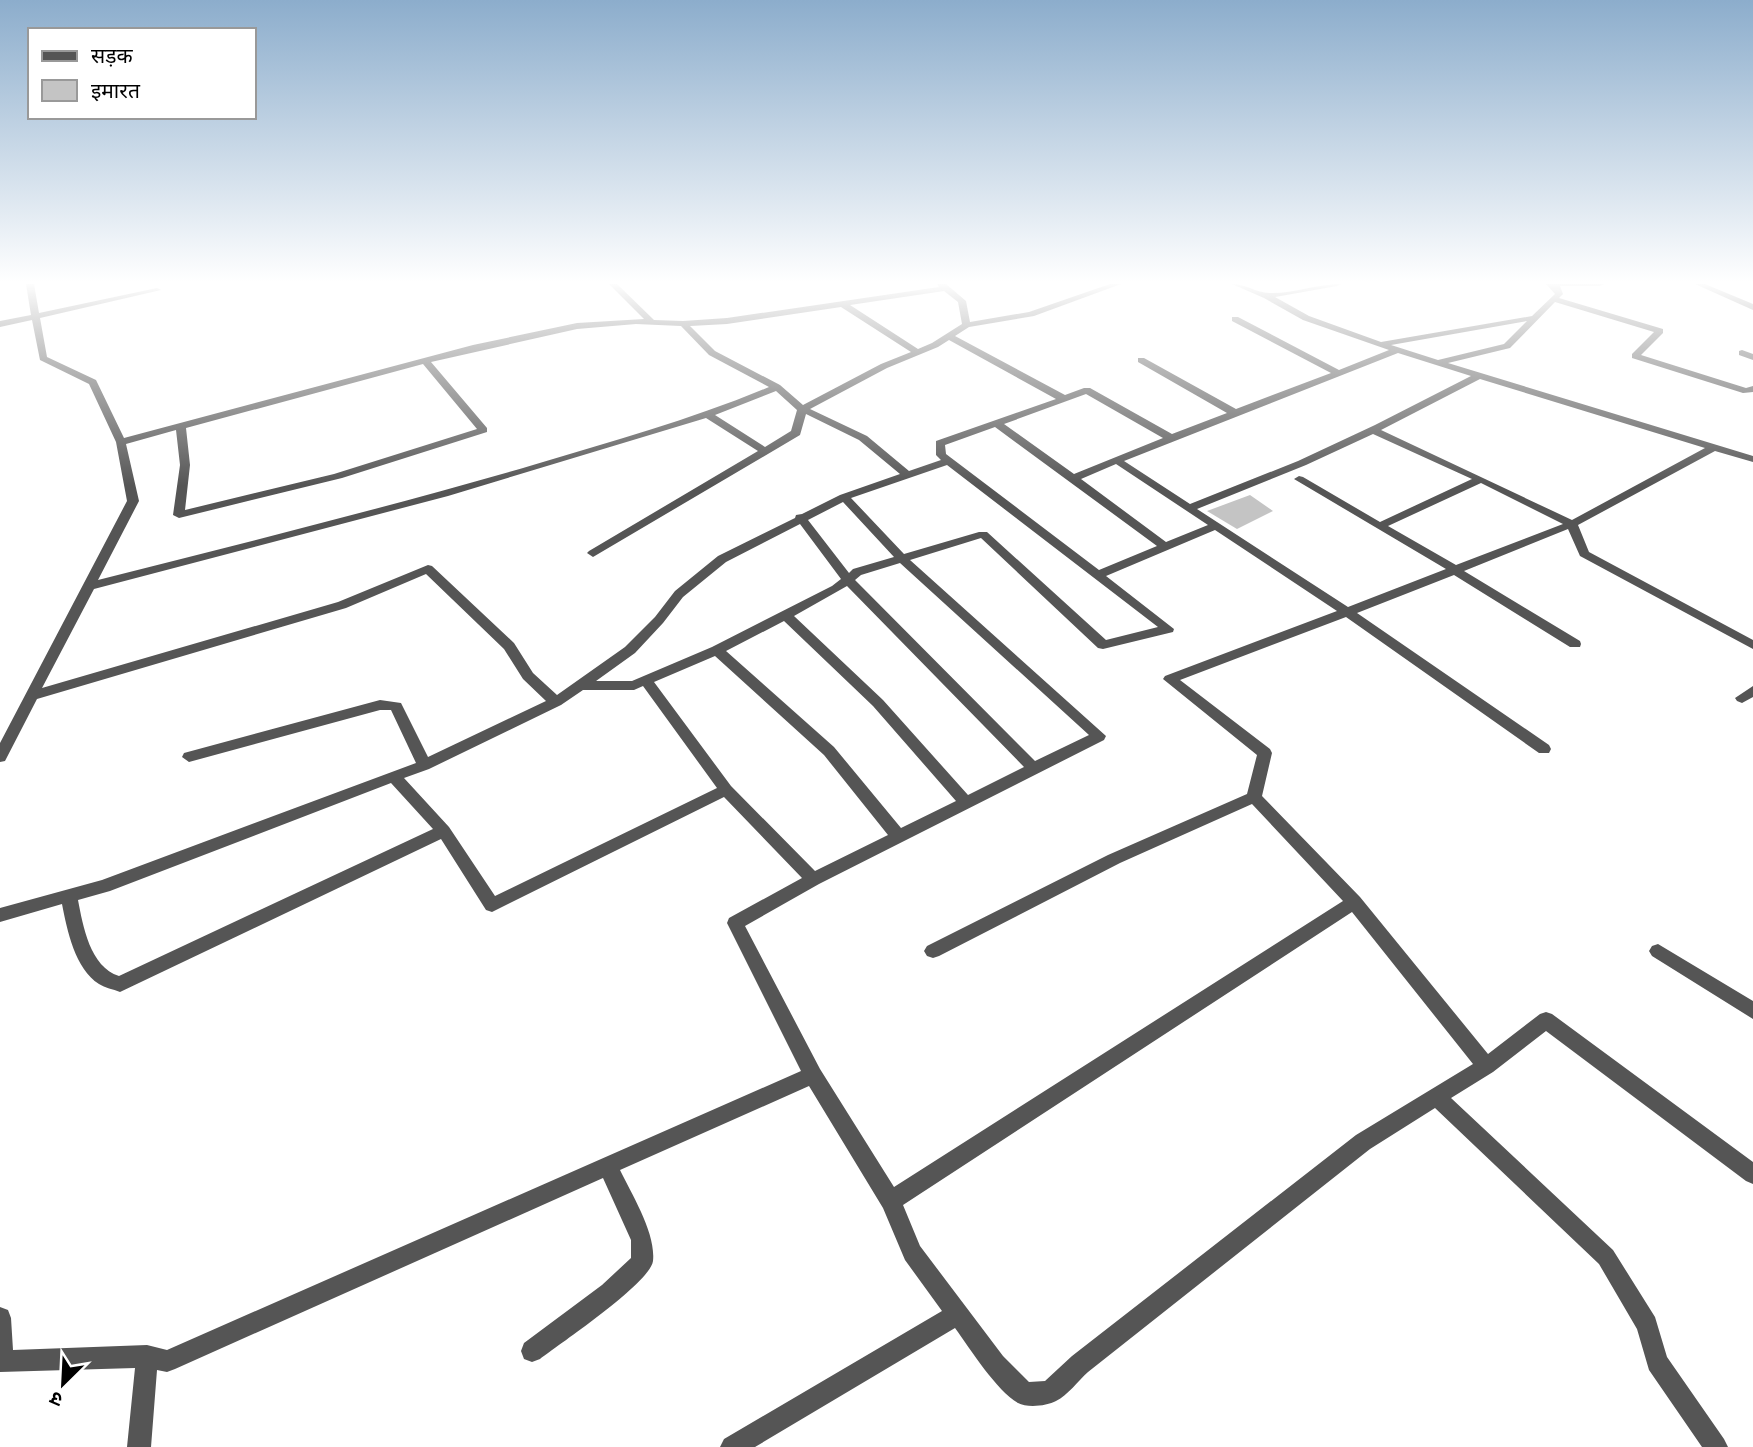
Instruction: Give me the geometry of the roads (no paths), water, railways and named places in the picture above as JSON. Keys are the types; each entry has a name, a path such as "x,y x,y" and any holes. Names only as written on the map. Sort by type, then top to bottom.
{"street":[{"path":"0,757 133,501 121,442 93,382 43,358 42,352"},
{"path":"121,442 466,352"},
{"path":"711,352 777,387 803,409 863,438 907,475"},
{"path":"593,553 796,433 803,409 884,366 917,352"},
{"path":"977,352 1064,399"},
{"path":"1297,352 1338,373"},
{"path":"1073,478 1394,352"},
{"path":"1403,352 1753,459"},
{"path":"1437,362 1483,352"},
{"path":"1639,352 1636,355 1746,391 1753,389"},
{"path":"1742,353 1753,357"},
{"path":"1141,360 1235,413"},
{"path":"181,427 185,465 179,515 338,476 483,430 425,361"},
{"path":"1189,508 1301,465 1309,458 1373,430 1480,375"},
{"path":"89,586 380,512 708,415 777,387"},
{"path":"580,686 634,685 717,650 836,589 858,572 983,534 1103,645 1168,629 941,455 940,443 1087,390 1171,438"},
{"path":"708,415 765,451"},
{"path":"996,424 1166,547"},
{"path":"1373,430 1572,524 1584,554 1753,645"},
{"path":"1254,797 1265,753 1170,679 1572,524 1714,447"},
{"path":"1116,460 1347,612 1544,749"},
{"path":"0,915 104,886 394,777 556,702 630,650 679,594 722,559 800,517 844,497 949,461"},
{"path":"1300,479 1575,644"},
{"path":"1380,526 1481,479"},
{"path":"844,497 901,558 1099,736 965,800 735,923 813,1074 891,1201 912,1253 995,1364 1025,1394 1050,1392 1080,1364 1363,1142 1486,1066 1546,1020 1753,1174"},
{"path":"800,517 848,580 1033,768"},
{"path":"1097,575 1216,526"},
{"path":"32,696 342,605 428,569 509,646 528,676 556,702"},
{"path":"786,615 878,704 965,800"},
{"path":"717,650 829,751 898,836"},
{"path":"646,680 726,790 813,879"},
{"path":"189,757 380,705 396,706 424,765"},
{"path":"394,777 444,831 492,905 726,790"},
{"path":"1254,797 1354,902 1486,1066"},
{"path":"933,951 1114,859 1254,797"},
{"path":"69,896 74,922 86,953 103,978 120,984 444,831"},
{"path":"891,1201 1354,902"},
{"path":"1658,951 1753,1011"},
{"path":"0,1318 2,1363 147,1356 167,1360 813,1074"},
{"path":"1437,1097 1606,1257 1647,1325 1657,1362 1716,1447"},
{"path":"532,1351 610,1293 642,1262 641,1240 608,1165"},
{"path":"732,1447 958,1314"},
{"path":"139,1447 147,1356"}]}
